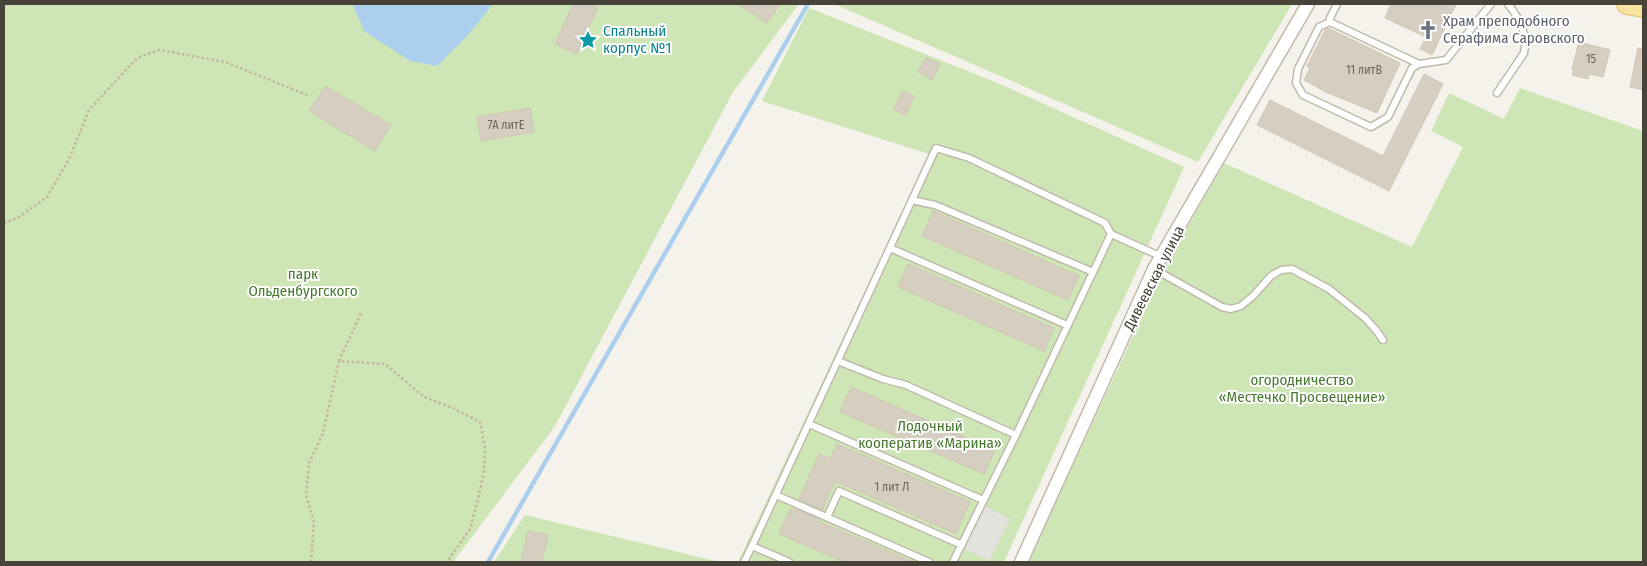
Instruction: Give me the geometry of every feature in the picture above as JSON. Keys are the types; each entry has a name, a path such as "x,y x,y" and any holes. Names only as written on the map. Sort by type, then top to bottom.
{"main road":[{"path":"1627,4 1643,7"}],"street":[{"name":"Дивеевская улица","path":"1022,562 1154,270 1308,4"}],"lane":[{"path":"1330,22 1337,4"},
{"path":"1419,64 1330,22 1319,27 1298,69 1296,83 1303,95 1371,127 1388,117 1412,68 1419,64 1446,60 1492,4"},
{"path":"1497,92 1524,53 1526,46 1526,37 1522,27 1508,4"},
{"path":"744,562 936,148 969,158 1105,223 1111,234 1162,257"},
{"path":"912,200 935,205 1093,272"},
{"path":"953,562 1016,435 1111,234"},
{"path":"890,248 1067,325"},
{"path":"1154,270 1222,307 1231,309 1246,302 1271,276 1280,270 1292,269 1329,289 1364,318 1376,330 1382,340"},
{"path":"838,361 883,379 906,385 1016,435"},
{"path":"809,424 983,500"},
{"path":"827,517 839,491 962,545"},
{"path":"776,495 929,562"},
{"path":"752,546 789,562"}],"path":[{"path":"4,223 18,217 47,197 69,159 89,110 137,58 159,50 225,62 310,96"},
{"path":"311,562 314,523 306,495 309,462 324,433 340,361 362,311"},
{"path":"340,361 385,364 424,397 453,408 480,422 485,448 484,470 478,499 470,528 447,562"}],"green space":[{"name":"парк Ольденбургского","path":"4,4 799,4 733,92 555,426 453,562 4,562"},
{"path":"834,4 1292,4 1198,162"},
{"name":"Лодочный кооператив «Марина»","path":"809,8 993,81 1184,167 1004,562 738,562 929,154 762,101"},
{"name":"огородничество «Местечко Просвещение»","path":"1520,88 1643,131 1643,562 1028,562 1167,263 1224,163 1412,247 1463,147 1431,131 1449,93 1504,119"},
{"path":"525,515 720,562 494,562"}],"shaded area":[{"path":"981,504 1010,519 989,561 961,547"}],"water":[{"path":"353,4 493,4 468,35 437,66 410,61 364,31"}],"building":[{"path":"573,4 590,4 598,7 577,54 555,44"},
{"path":"738,4 780,4 767,23"},
{"name":"Храм преподобного Серафима Саровского","path":"1391,4 1456,4 1432,55 1420,49 1426,37 1385,18"},
{"path":"1328,28 1400,63 1377,113 1326,92 1304,80 1310,68 1307,66 1325,30"},
{"path":"1579,42 1610,50 1603,77 1589,74 1588,79 1572,75"},
{"path":"1638,48 1643,49 1643,90 1630,87"},
{"path":"926,57 940,64 932,80 918,72"},
{"path":"1424,74 1443,84 1389,191 1257,125 1270,100 1383,156"},
{"path":"325,86 391,125 375,151 309,111"},
{"path":"902,91 914,96 906,115 894,110"},
{"path":"530,108 534,132 481,141 477,117"},
{"path":"933,211 1079,276 1068,300 922,236"},
{"path":"908,264 1054,328 1044,351 898,287"},
{"path":"851,387 995,450 984,474 840,412"},
{"path":"837,444 970,502 956,534 835,481 822,510 799,499 819,454 830,459"},
{"path":"790,509 795,509 818,519 818,521 913,562 844,562 779,534"},
{"path":"528,531 548,535 542,562 521,562"}],"waterway":[{"path":"488,562 808,4"}],"place":[{"name":"Храм преподобного Серафима Саровского","path":"1428,30"},
{"name":"Спальный корпус №1","path":"588,40"}]}
